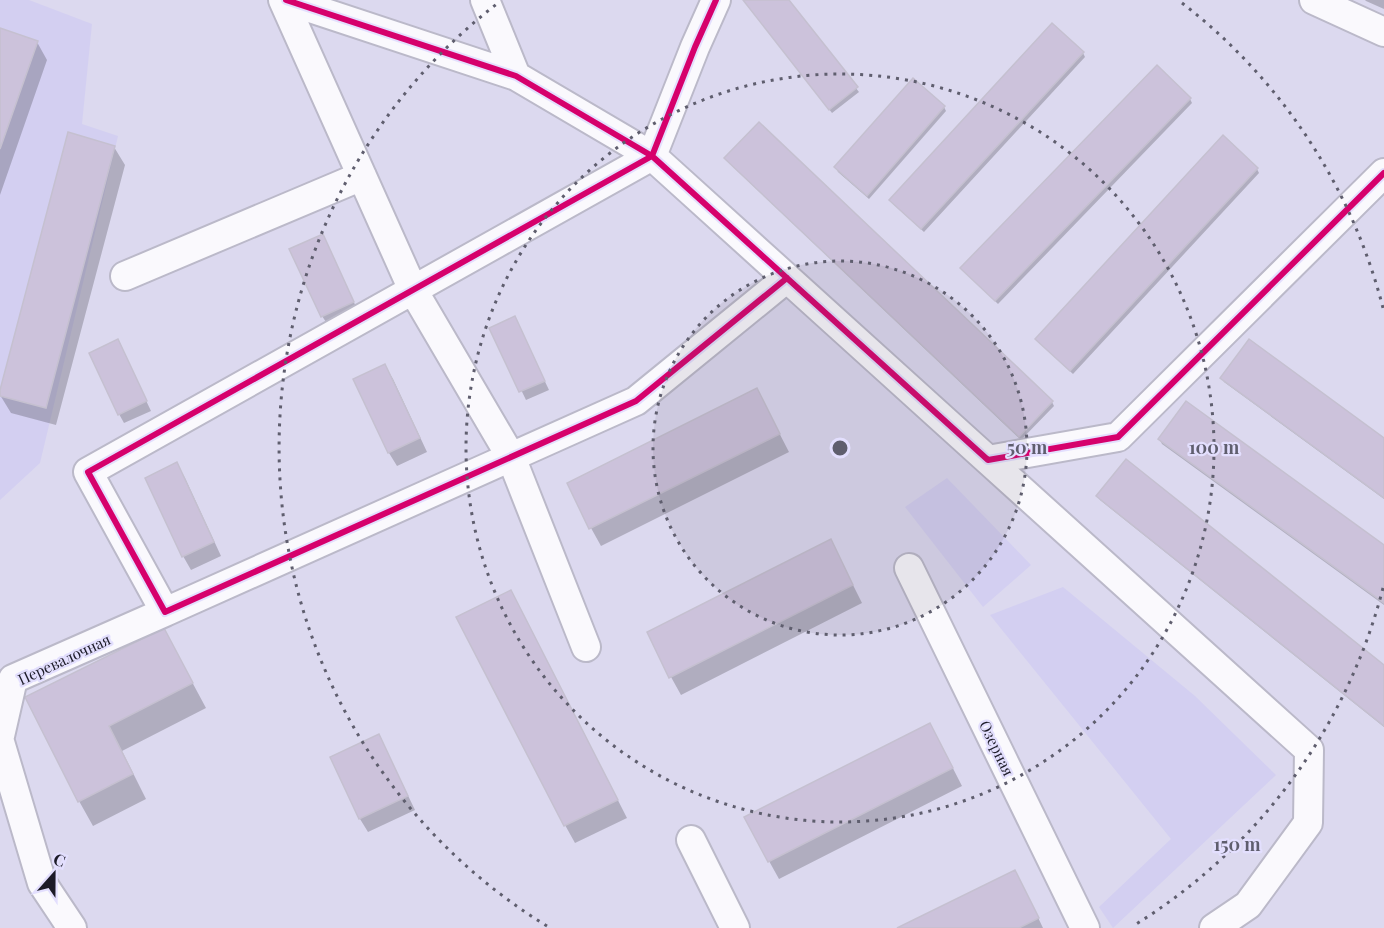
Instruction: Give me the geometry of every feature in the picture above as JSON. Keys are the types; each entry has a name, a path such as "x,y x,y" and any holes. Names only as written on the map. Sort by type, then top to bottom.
{"street":[{"path":"285,0 516,76 652,156 1310,750 1308,823 1248,905 1214,928"},
{"path":"285,0 413,290 511,457 586,647"},
{"path":"485,0 516,76"},
{"path":"716,0 695,46 652,156 88,472 165,612 636,401 787,278"},
{"path":"1314,0 1384,32"},
{"path":"988,460 1118,437 1384,173"},
{"path":"125,276 362,176"},
{"name":"Озерная","path":"909,568 1085,928"},
{"name":"Перевалочная","path":"0,736 13,680 165,612"},
{"path":"0,742 42,883 72,928"},
{"path":"691,840 735,928"}],"shaded area":[{"path":"0,0 29,0 92,24 82,124 118,136 40,463 0,500"},
{"path":"947,478 1031,565 983,607 905,507"},
{"path":"1063,587 1195,696 1276,775 1113,928 1099,907 1171,839 990,615"}],"building":[{"path":"743,0 789,0 858,87 829,110"},
{"path":"1052,23 1084,52 921,229 889,200"},
{"path":"0,28 38,41 0,149"},
{"path":"1157,65 1191,98 995,301 960,268"},
{"path":"913,78 945,106 867,196 834,167"},
{"path":"759,122 1053,401 1019,437 724,158"},
{"path":"68,132 115,146 46,408 0,396 0,390"},
{"path":"1223,135 1258,168 1070,371 1035,339"},
{"path":"323,234 354,302 321,317 289,249"},
{"path":"515,316 545,381 519,392 489,328"},
{"path":"118,339 147,401 118,415 89,353"},
{"path":"1249,339 1384,438 1384,498 1220,378"},
{"path":"385,364 420,438 388,453 353,379"},
{"path":"757,388 780,434 589,529 567,483"},
{"path":"1186,401 1384,545 1384,603 1158,439"},
{"path":"1126,459 1384,665 1384,726 1096,496"},
{"path":"177,462 214,542 182,557 145,478"},
{"path":"831,539 853,585 669,678 647,632"},
{"path":"511,590 618,800 564,826 456,617"},
{"path":"164,628 193,683 109,726 133,774 78,802 25,697"},
{"path":"930,723 953,768 768,862 744,817"},
{"path":"379,734 408,796 359,819 330,757"},
{"path":"1015,870 1039,918 1019,928 897,928"}],"cycle path":[{"path":"286,0 516,76 652,156 988,460 1118,437 1384,173"},
{"path":"716,0 652,156 88,472 165,612 636,401 787,278"}]}
